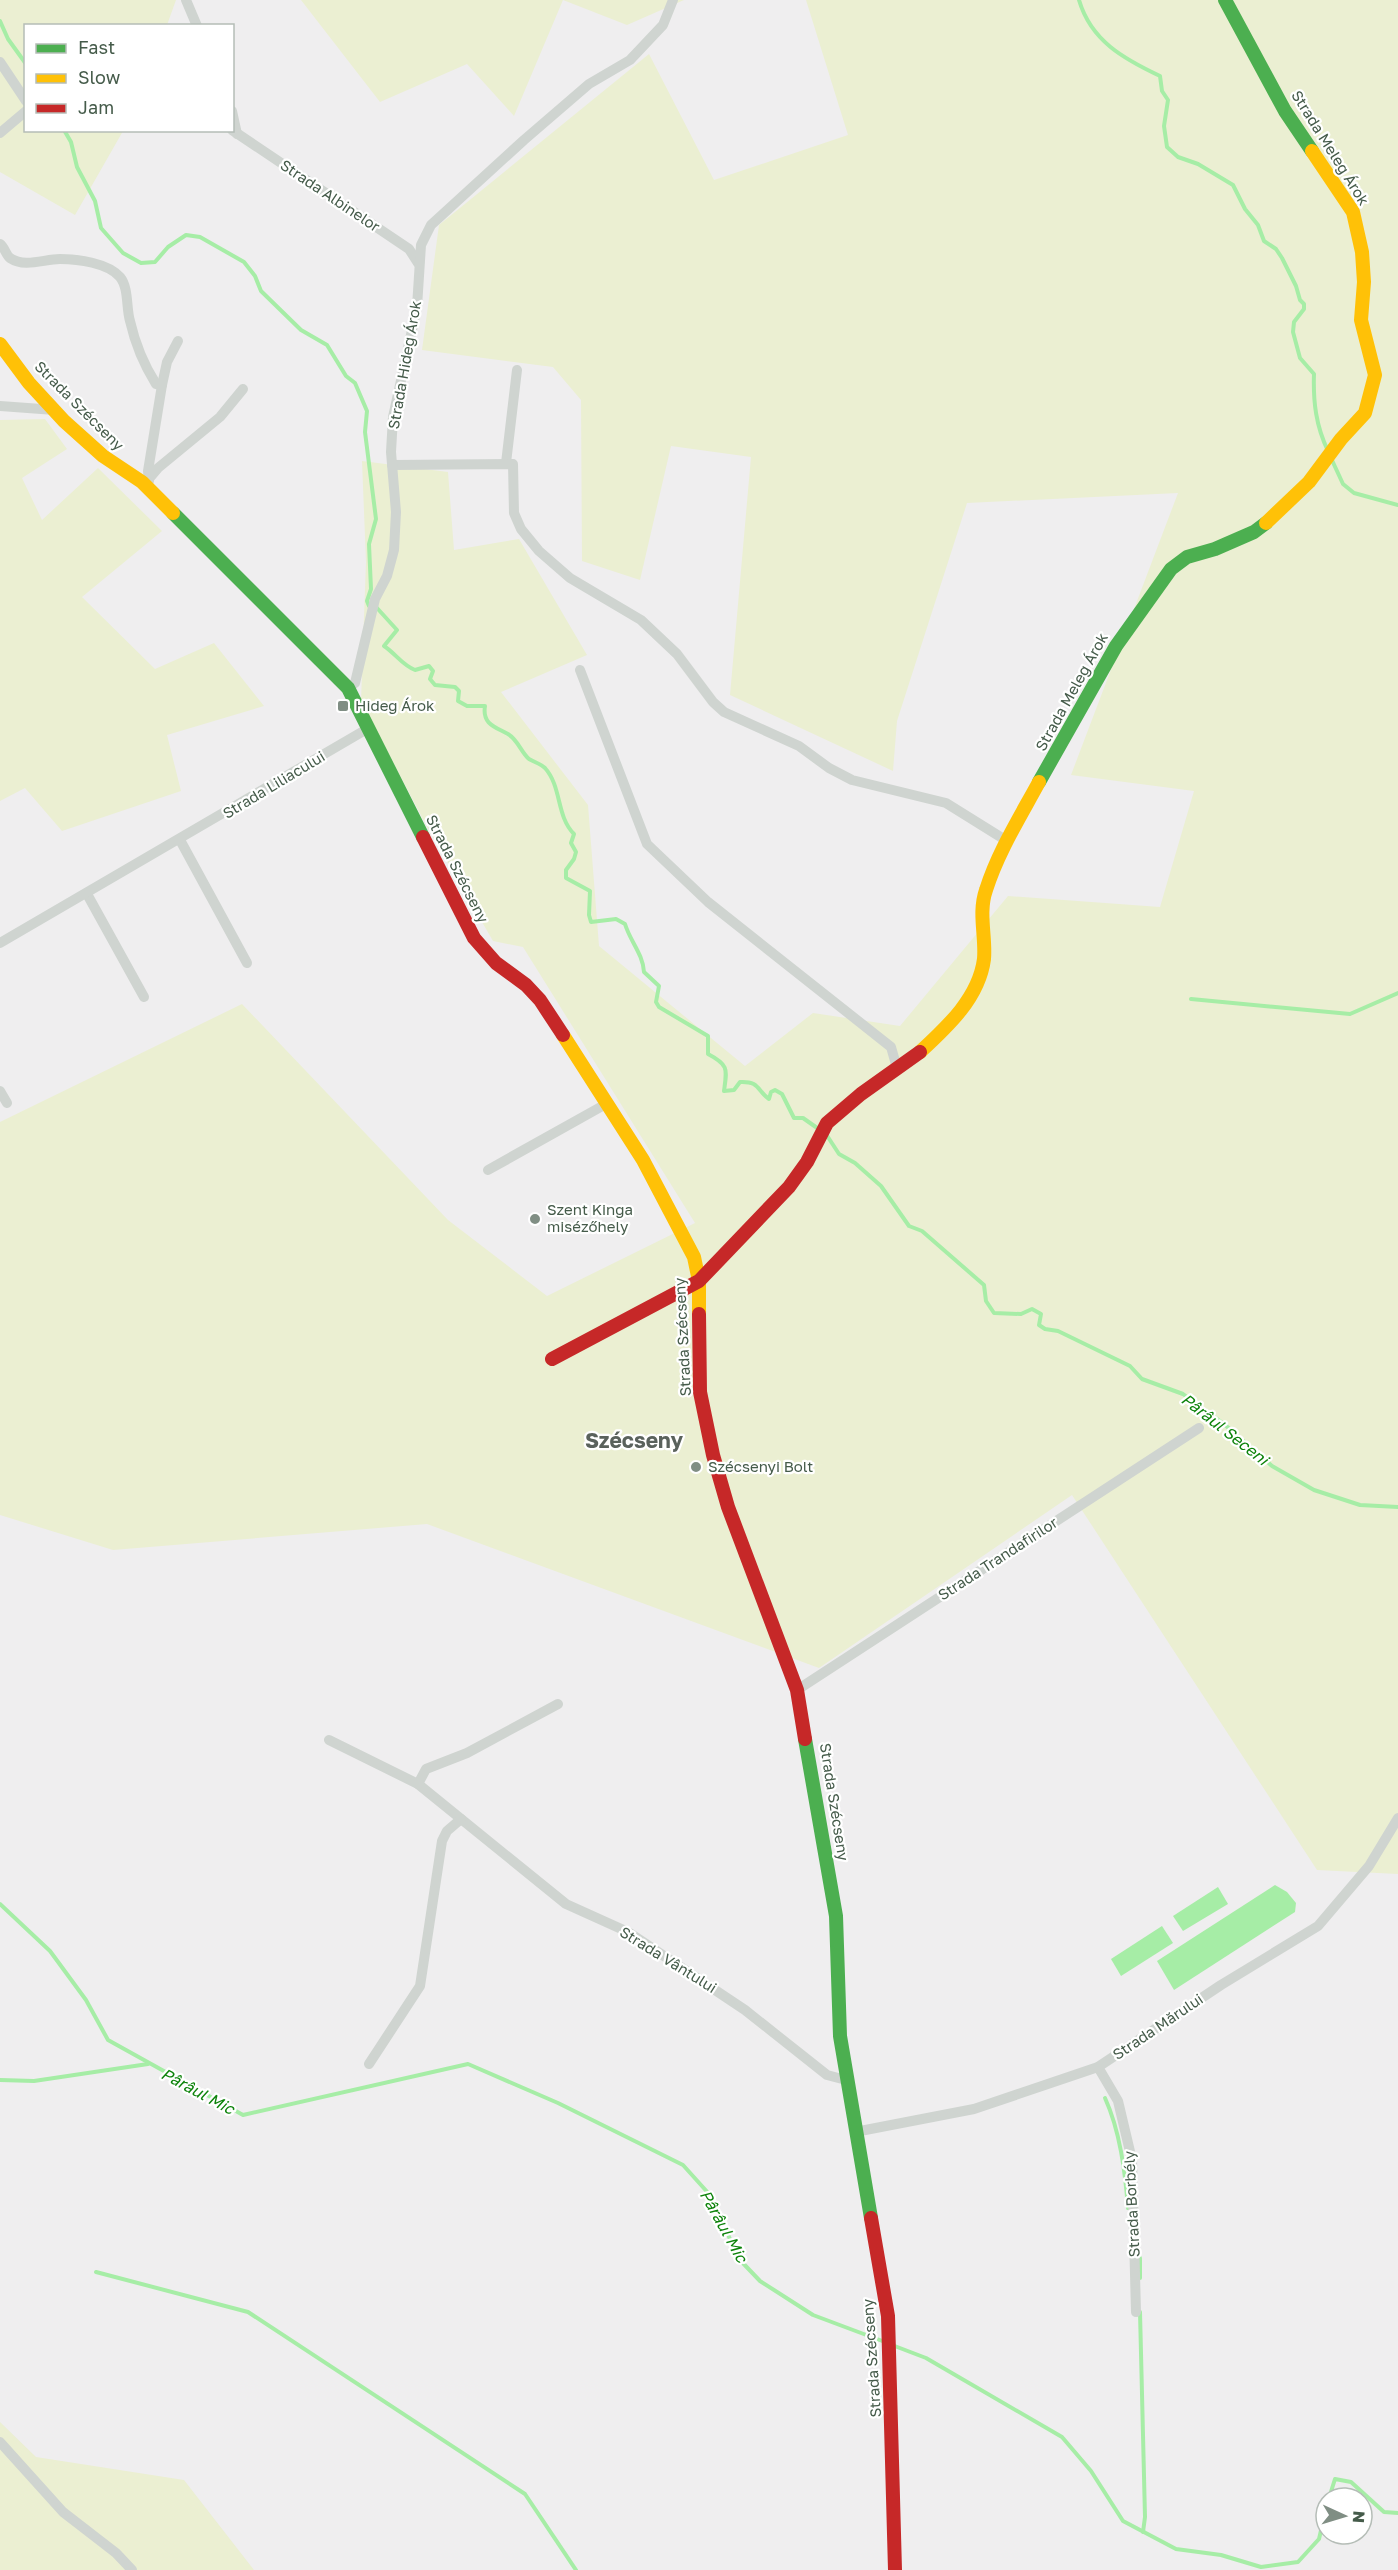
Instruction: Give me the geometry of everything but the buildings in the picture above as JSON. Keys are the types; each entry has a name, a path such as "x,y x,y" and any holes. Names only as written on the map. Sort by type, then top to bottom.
{"street":[{"path":"186,0 196,24"},
{"name":"Strada Hideg Árok","path":"348,688 355,683 373,607 387,576 394,550 396,513 392,465 393,417 417,307 421,244 431,225 589,84 630,60 663,25 674,0"},
{"name":"Strada Meleg Árok","path":"552,1359 699,1281 789,1187 807,1162 822,1131 844,1107 919,1053 954,1020 974,990 984,958 982,920 985,892 1007,841 1102,667 1163,578 1187,557 1254,532 1288,505 1365,413 1375,375 1360,314 1364,282 1358,230 1353,212 1285,111 1225,0"},
{"path":"0,62 24,98"},
{"path":"0,133 24,113"},
{"name":"Strada Albinelor","path":"234,132 409,249 418,263"},
{"path":"0,244 8,257 18,261 34,263 60,259 93,264 115,272 125,285 128,311 140,353 156,384 162,385"},
{"path":"145,482 167,362 178,341"},
{"name":"Strada Szécseny","path":"0,344 55,410 118,469 145,482 348,688 474,938 496,963 536,994 643,1160 688,1244 699,1281 700,1392 713,1455 728,1507 797,1690 836,1916 840,2036 888,2316 895,2570"},
{"path":"506,463 517,370"},
{"path":"145,482 158,468 220,417 243,389"},
{"path":"0,406 55,410"},
{"path":"392,465 513,464 514,513 521,530 539,551 570,578 641,620 677,654 713,702 724,712 799,746 829,768 852,780 935,799 974,818 1007,841"},
{"path":"580,670 646,844 708,902 891,1047 897,1068"},
{"name":"Strada Liliacului","path":"0,943 367,729"},
{"path":"180,840 247,963"},
{"path":"87,894 144,997"},
{"path":"0,1090 7,1103"},
{"path":"488,1170 606,1104"},
{"name":"Strada Trandafirilor","path":"797,1690 1199,1428"},
{"path":"418,1784 426,1769 467,1753 558,1704"},
{"name":"Strada Vântului","path":"329,1740 418,1784 567,1904 628,1932 745,2010 827,2075 846,2080"},
{"name":"Strada Mărului","path":"855,2132 974,2109 1098,2067 1221,1985 1318,1926 1369,1866 1398,1818"},
{"path":"369,2064 420,1986 442,1842 447,1831 461,1819"},
{"name":"Strada Borbély","path":"1098,2067 1118,2101 1132,2160 1136,2312"},
{"path":"0,2442 63,2512 116,2553 132,2570"}],"shaded area":[{"path":"0,0 176,0 167,24 24,24 24,132 122,132 75,215 0,172"},
{"path":"301,0 563,0 514,116 467,64 380,102"},
{"path":"563,0 684,0 627,25"},
{"path":"806,0 1398,0 1398,1874 1317,1870 1072,1495 819,1668 427,1524 113,1550 0,1515 0,1122 242,1004 448,1220 547,1296 695,1223 523,947 493,941 426,825 361,701 366,562 362,461 448,472 454,550 519,539 587,655 501,692 588,805 599,946 745,1066 813,1013 900,1026 1008,896 1160,907 1194,791 1071,775 1178,493 967,503 897,721 893,771 730,695 751,457 671,446 640,580 582,561 581,400 553,367 422,350 439,225 649,54 714,180 848,135"},
{"path":"45,419 67,449 22,478 42,520 98,468 162,531 82,597 155,669 214,643 264,706 167,735 181,791 62,831 25,788 0,801 0,420"},
{"path":"1275,1885 1287,1892 1296,1903 1295,1912 1174,1990 1157,1961"},
{"path":"1218,1887 1228,1904 1183,1931 1173,1916"},
{"path":"1162,1926 1173,1943 1121,1976 1111,1959"},
{"path":"0,2422 36,2457 184,2480 254,2570 0,2570"}],"waterway":[{"path":"1079,0 1084,14 1100,38 1134,63 1160,76 1162,91 1168,100 1164,126 1167,147 1178,157 1198,164 1233,185 1245,209 1258,225 1264,241 1276,249 1282,258 1296,286 1300,300 1304,304 1304,309 1294,322 1293,332 1300,358 1314,374 1316,414 1328,451"},
{"name":"Pârâul Seceni","path":"0,21 8,39 24,61"},
{"name":"Pârâul Seceni","path":"65,132 71,142 77,167 95,201 101,228 123,253 141,263 155,262 168,247 186,235 200,237 244,262 255,276 261,291 301,330 327,345 346,376 355,383 367,411 365,432 376,519 369,544 371,589 367,601 369,606 377,608 397,630 384,646 415,670 429,666 433,671 430,679 435,685 455,687 459,691 458,701 467,706 485,706 486,717 490,724 511,737 529,759 545,768 554,784 564,819 574,834 571,843 576,852 566,870 566,878 590,891 591,922 616,919 625,924 641,959 644,972 659,986 656,1002 659,1007 708,1036 708,1054 720,1061 725,1068 724,1091 734,1090 740,1082 746,1082 755,1085 769,1099 771,1092 775,1090 782,1094 794,1118 803,1118 820,1130"},
{"path":"1331,458 1343,484 1354,493 1398,505"},
{"path":"1191,999 1350,1014 1398,993"},
{"name":"Pârâul Seceni","path":"826,1134 839,1154 855,1163 881,1186 909,1226 922,1231 984,1285 986,1301 994,1313 1021,1314 1032,1309 1041,1314 1039,1325 1045,1329 1058,1331 1130,1366 1142,1379 1183,1394 1224,1424 1272,1466 1314,1490 1360,1505 1398,1507"},
{"name":"Pârâul Mic","path":"0,1904 50,1951 86,2000 108,2040 243,2115 468,2064 558,2103 683,2165 710,2195 739,2259 760,2281 813,2315 885,2342"},
{"name":"Pârâul Mic","path":"0,2080 34,2081 148,2064"},
{"path":"1105,2098 1121,2152 1128,2208"},
{"path":"1140,2258 1140,2278"},
{"path":"96,2272 248,2312 525,2494 576,2570"},
{"path":"1140,2312 1145,2517 1143,2532"},
{"name":"Pârâul Mic","path":"892,2345 926,2358 1062,2437 1091,2471 1123,2521 1176,2549 1221,2555 1261,2567 1298,2562 1314,2544"},
{"name":"Pârâul Mic","path":"1333,2486 1335,2479 1351,2482 1355,2486"},
{"name":"Pârâul Mic","path":"1374,2503 1384,2512 1398,2513"}],"traffic: fast":[{"path":"1225,0 1285,111 1312,151"},
{"path":"173,513 348,688 423,837"},
{"path":"1039,782 1116,646 1171,569 1187,557 1215,549 1254,532 1266,523"},
{"path":"805,1739 836,1916 840,2036 871,2218"}],"traffic: slow":[{"path":"1266,523 1309,482 1341,439 1365,413 1375,375 1361,320 1364,282 1362,252 1353,212 1312,151"},
{"path":"0,344 29,383 64,421 103,456 142,482 173,513"},
{"path":"920,1052 960,1011 976,986 984,959 982,916 986,890 1003,848 1039,782"},
{"path":"563,1035 643,1160 694,1257 699,1281 699,1314"}],"traffic: jam":[{"path":"423,837 474,938 496,963 526,985 540,1000 563,1035"},
{"path":"552,1359 699,1281 789,1187 807,1162 827,1123 861,1094 920,1052"},
{"path":"699,1314 700,1392 713,1455 728,1507 797,1690 805,1739"},
{"path":"871,2218 888,2316 895,2570"}],"place":[{"name":"Hideg Árok","path":"343,706"},
{"name":"Szent Kinga misézőhely","path":"535,1219"},
{"name":"Szécsenyi Bolt","path":"696,1467"}],"district":[{"name":"Szécseny","path":"634,1441"}]}
